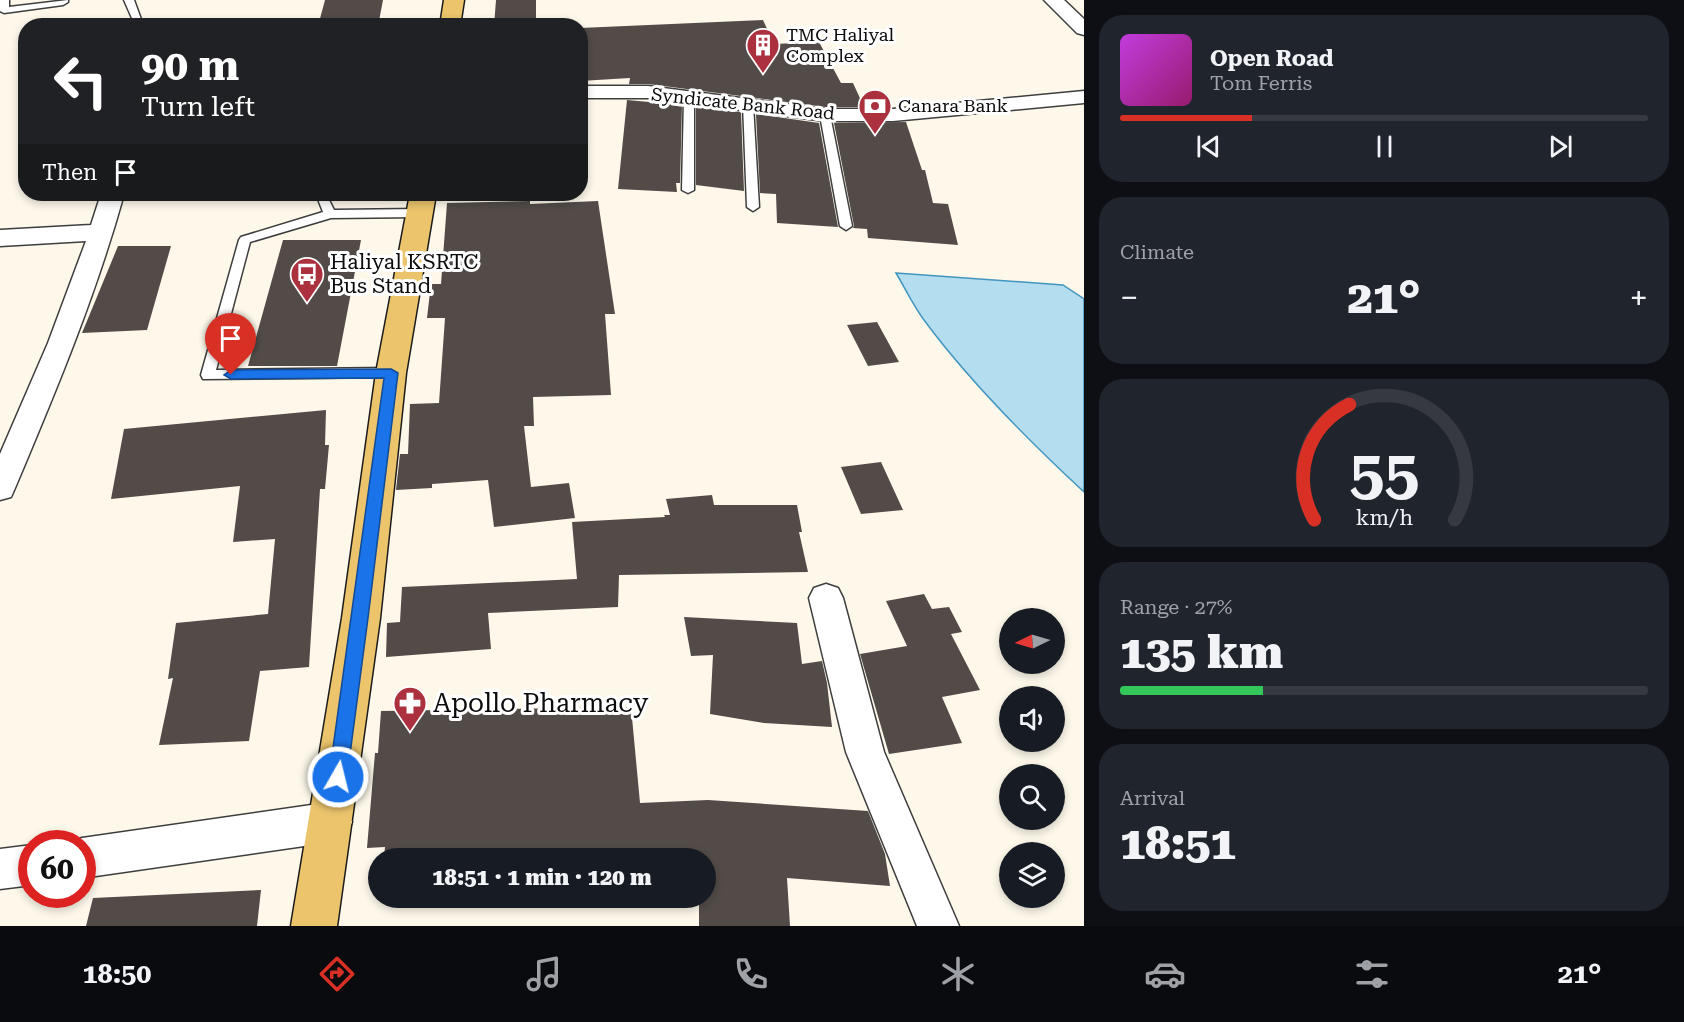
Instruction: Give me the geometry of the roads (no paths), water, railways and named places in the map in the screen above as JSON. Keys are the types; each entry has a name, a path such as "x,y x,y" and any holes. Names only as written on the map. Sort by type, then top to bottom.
{"main road":[{"path":"451,18 454,0"},
{"path":"314,926 332,822 361,618 391,373 421,203"}],"street":[{"path":"1053,0 1084,30"},
{"name":"Syndicate Bank Road","path":"588,92 648,92 825,115 893,115 1084,97"},
{"path":"0,488 66,335 102,232 110,201"},
{"path":"0,238 102,232"},
{"path":"826,598 865,752 938,926"},
{"path":"96,856 332,822"},
{"path":"0,869 18,867"}],"lane":[{"path":"4,0 4,10 63,2 63,0"},
{"path":"129,0 136,18"},
{"path":"688,190 690,98"},
{"path":"748,104 753,207"},
{"path":"825,115 846,226"},
{"path":"324,201 330,214"},
{"path":"391,373 208,375 245,240 330,214 421,203"}],"water":[{"path":"896,273 1063,285 1084,299 1084,492 1021,431 960,365 920,314"}],"place":[{"name":"TMC Haliyal Complex","path":"763,74"},
{"name":"Canara Bank","path":"875,135"},
{"name":"Haliyal KSRTC Bus Stand","path":"307,303"},
{"name":"Apollo Pharmacy","path":"410,732"}]}
